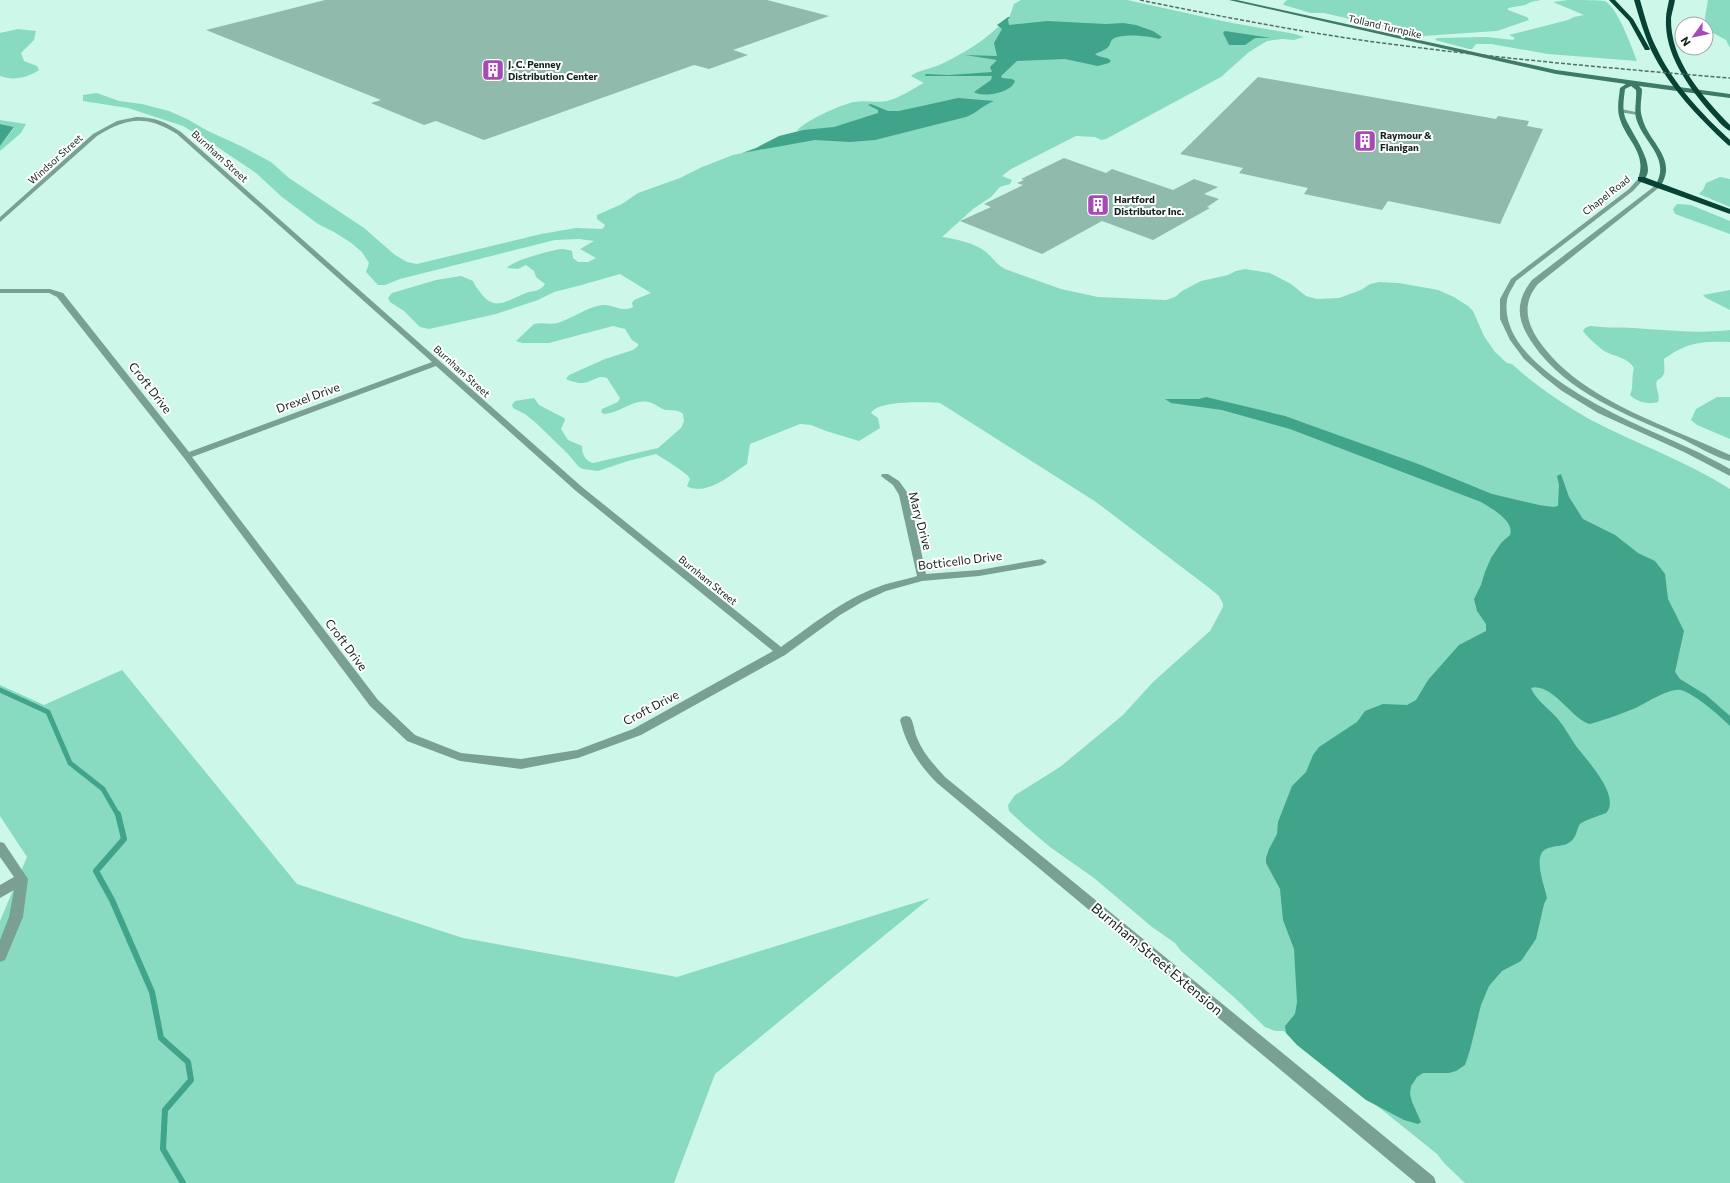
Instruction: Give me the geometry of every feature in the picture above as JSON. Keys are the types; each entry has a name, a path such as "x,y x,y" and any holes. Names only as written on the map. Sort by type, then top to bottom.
{"highway":[{"path":"1612,0 1631,20 1648,51 1660,61"},
{"path":"1637,0 1650,38 1660,61 1691,103 1730,144"},
{"path":"1672,0 1669,13 1669,29 1674,49 1681,65 1691,82 1709,106 1730,129"},
{"path":"1641,179 1730,212"}],"main road":[{"name":"Tolland Turnpike","path":"1231,0 1556,72 1598,80 1730,96"},
{"name":"Chapel Road","path":"1632,83 1622,89 1621,111 1626,126 1644,159 1645,168 1641,179"},
{"path":"1632,83 1639,90 1638,113 1644,129 1663,166 1662,180 1658,186"}],"street":[{"path":"1621,111 1638,113"},
{"name":"Windsor Street","path":"0,220 95,135 115,123 126,120"},
{"name":"Burnham Street","path":"126,120 149,120 163,123 179,133 579,489 781,652"},
{"name":"Chapel Road","path":"1641,179 1631,190 1520,273 1510,284 1504,296 1504,319 1514,341 1538,368 1568,390 1600,410 1697,455 1730,473"},
{"path":"1658,186 1538,279 1526,295 1523,304 1523,314 1532,336 1550,360 1581,384 1614,405 1730,458"},
{"path":"1576,231 1594,236"},
{"path":"1520,273 1538,279"},
{"name":"Croft Drive","path":"0,291 50,291 60,295 187,456 374,703 411,738 460,757 521,764 578,754 637,732 781,652"},
{"name":"Drexel Drive","path":"187,456 438,363"},
{"name":"Mary Drive","path":"885,476 896,484 904,495 922,578"},
{"name":"Botticello Drive","path":"781,652 836,613 858,600 882,589 922,578 979,573 1042,562"},
{"name":"Burnham Street Extension","path":"906,720 910,735 917,751 927,765 941,780 1428,1183"},
{"path":"0,847 22,879 16,916 0,956"},
{"path":"0,892 22,879"}],"shaded area":[{"path":"1021,0 1127,0 1304,37 1294,40 1282,39 1267,41 1249,52 1221,77 1106,139 1101,140 1095,137 1076,136 1011,169 1002,176 1012,180 1010,184 1000,187 991,197 973,209 942,237 959,240 982,249 1005,269 1061,289 1098,297 1166,300 1175,297 1182,291 1201,281 1228,275 1245,269 1270,273 1291,284 1306,296 1317,299 1339,298 1361,290 1370,284 1379,282 1399,283 1438,290 1454,297 1473,311 1484,336 1495,352 1507,363 1512,364 1531,380 1570,408 1608,429 1679,461 1730,489 1730,1183 1465,1183 1437,1154 1284,1031 1275,1031 1265,1027 1236,999 1181,951 1175,943 1152,927 1094,878 1050,847 1009,811 1008,805 1015,795 1060,767 1123,715 1153,682 1210,631 1223,607 1219,596 1096,502 940,403 924,402 892,404 875,409 871,413 878,418 880,428 859,441 811,425 800,424 750,444 747,464 719,483 704,488 696,489 688,487 687,486 690,479 688,476 656,454 598,471 583,469 579,467 568,454 535,422 525,414 513,408 512,405 515,401 534,398 539,405 564,418 565,420 561,429 568,440 582,446 584,457 593,463 658,448 681,428 684,421 683,414 677,411 665,410 655,404 642,402 631,404 615,412 604,414 601,412 602,409 618,402 620,398 607,378 600,377 586,383 574,382 566,379 569,375 605,359 633,350 638,346 638,344 632,340 625,329 613,326 549,343 522,343 516,341 534,324 558,323 591,308 602,305 629,309 633,307 632,303 634,300 651,293 620,274 554,292 538,300 496,314 429,329 420,327 404,311 390,302 388,298 392,293 436,280 461,276 473,281 480,292 491,302 502,303 526,293 539,290 545,284 536,277 534,271 526,265 518,269 507,268 511,265 533,256 562,249 572,251 573,258 578,262 588,262 596,258 580,249 594,241 579,239 555,240 400,279 385,285 378,285 366,272 369,263 362,252 350,242 318,224 282,197 256,173 213,144 183,126 128,108 83,101 83,95 97,93 119,101 142,104 169,111 187,119 271,162 289,178 364,228 395,255 407,262 417,264 541,234 576,228 602,229 605,225 597,219 597,215 622,204 638,193 680,178 702,167 733,155 788,143 799,143 830,128 797,131 806,123 823,114 854,102 883,102 892,100 924,83 911,76 917,72 939,65 955,57 978,43 998,27 1002,28 1008,21 1014,4"},
{"path":"1287,0 1541,0 1508,8 1508,10 1527,17 1529,20 1497,31 1423,36 1324,13 1311,13 1284,5 1283,4"},
{"path":"1568,0 1605,1 1610,5 1620,20 1637,61 1548,54 1491,44 1476,44 1472,49 1469,49 1435,40 1437,38 1487,37 1513,40 1515,38 1509,35 1584,15 1553,2"},
{"path":"1708,0 1730,0 1730,48 1726,40 1714,33 1714,16 1705,16"},
{"path":"1010,17 1008,20 1009,25 1047,21 1106,24 1123,23 1136,25 1153,31 1162,37 1159,39 1142,36 1117,37 1111,41 1108,47 1095,54 1111,61 1098,66 1065,59 1017,61 1001,76 1002,78 1012,79 1015,81 1008,89 997,93 978,94 974,92 991,80 992,76 925,76 926,74 949,75 992,72 990,67 997,60 965,55 997,56 994,43 1002,29 997,25"},
{"path":"18,29 36,31 34,40 21,53 24,61 37,66 39,70 20,78 5,78 0,76 0,33"},
{"path":"1225,31 1271,38 1255,38 1245,45 1229,45 1223,33"},
{"path":"958,98 994,101 966,117 875,140 850,142 815,140 742,153 756,148 779,136 803,130 834,127 878,113 878,110 868,105 871,104 888,111 899,111"},
{"path":"0,120 26,124 21,133 0,151 0,146 14,127 0,124"},
{"path":"0,124 14,127 0,146"},
{"path":"1720,177 1730,179 1730,207 1699,194 1703,190 1706,183"},
{"path":"1677,204 1691,205 1730,221 1730,234 1675,214 1673,209"},
{"path":"1730,290 1730,310 1703,295"},
{"path":"1590,326 1694,332 1730,330 1730,342 1703,342 1695,344 1680,349 1664,359 1664,374 1657,380 1656,383 1659,396 1658,402 1647,403 1639,401 1630,395 1634,368 1624,359 1604,351 1590,338 1583,331 1585,328"},
{"path":"1206,397 1285,416 1421,465 1492,494 1539,505 1553,507 1558,506 1559,485 1557,476 1561,474 1569,497 1583,519 1615,535 1638,553 1655,561 1665,574 1668,599 1684,631 1675,672 1680,679 1706,695 1730,716 1730,726 1714,711 1687,692 1676,690 1664,693 1628,711 1590,724 1583,721 1547,691 1539,688 1531,688 1539,700 1560,721 1576,746 1594,768 1606,787 1610,805 1606,813 1580,824 1574,838 1570,842 1565,845 1546,849 1542,853 1540,858 1540,872 1547,898 1544,904 1536,939 1521,961 1502,971 1489,986 1481,1005 1465,1065 1456,1071 1449,1073 1423,1073 1417,1077 1411,1086 1410,1094 1412,1102 1421,1122 1418,1124 1404,1120 1366,1100 1297,1045 1286,1033 1285,1026 1295,1014 1297,1002 1294,949 1283,920 1280,889 1266,863 1266,858 1277,834 1278,822 1292,786 1306,772 1313,755 1319,747 1357,722 1365,711 1383,704 1407,705 1416,700 1428,680 1459,645 1486,631 1486,624 1477,611 1474,599 1491,558 1501,543 1510,535 1511,530 1506,520 1481,502 1290,429 1222,410 1171,403 1165,399 1199,399"},
{"path":"1717,397 1730,397 1730,439 1697,425 1691,420 1696,409"},
{"path":"122,670 297,884 463,938 677,977 930,898 715,1074 674,1183 0,1183 0,921 27,857 0,816 0,685 44,705"}],"building":[{"name":"J. C. Penney Distribution Center","path":"325,0 767,0 829,16 733,50 748,55 709,69 694,65 484,140 436,121 424,125 371,103 381,100 206,30"},
{"name":"Raymour & Flanigan","path":"1258,77 1496,119 1498,116 1529,121 1527,126 1543,129 1500,224 1388,201 1382,210 1304,194 1308,188 1239,173 1243,168 1180,154"},
{"name":"Hartford Distributor Inc.","path":"1064,158 1106,173 1112,169 1173,190 1194,179 1218,187 1204,194 1219,199 1207,207 1210,208 1153,240 1102,221 1042,254 960,221 991,207 984,204 1023,185 1017,183 1024,180 1021,179"}],"waterway":[{"path":"0,690 48,712 70,763 103,789 118,815"},
{"path":"118,814 124,839 96,871 112,900 152,992 161,1038 188,1062 191,1080 165,1110 163,1149 183,1183"}],"railway":[{"path":"1140,0 1360,40 1545,62 1730,78"}],"place":[{"name":"J. C. Penney Distribution Center","path":"493,70"},
{"name":"Raymour & Flanigan","path":"1365,141"},
{"name":"Hartford Distributor Inc.","path":"1098,205"}]}
